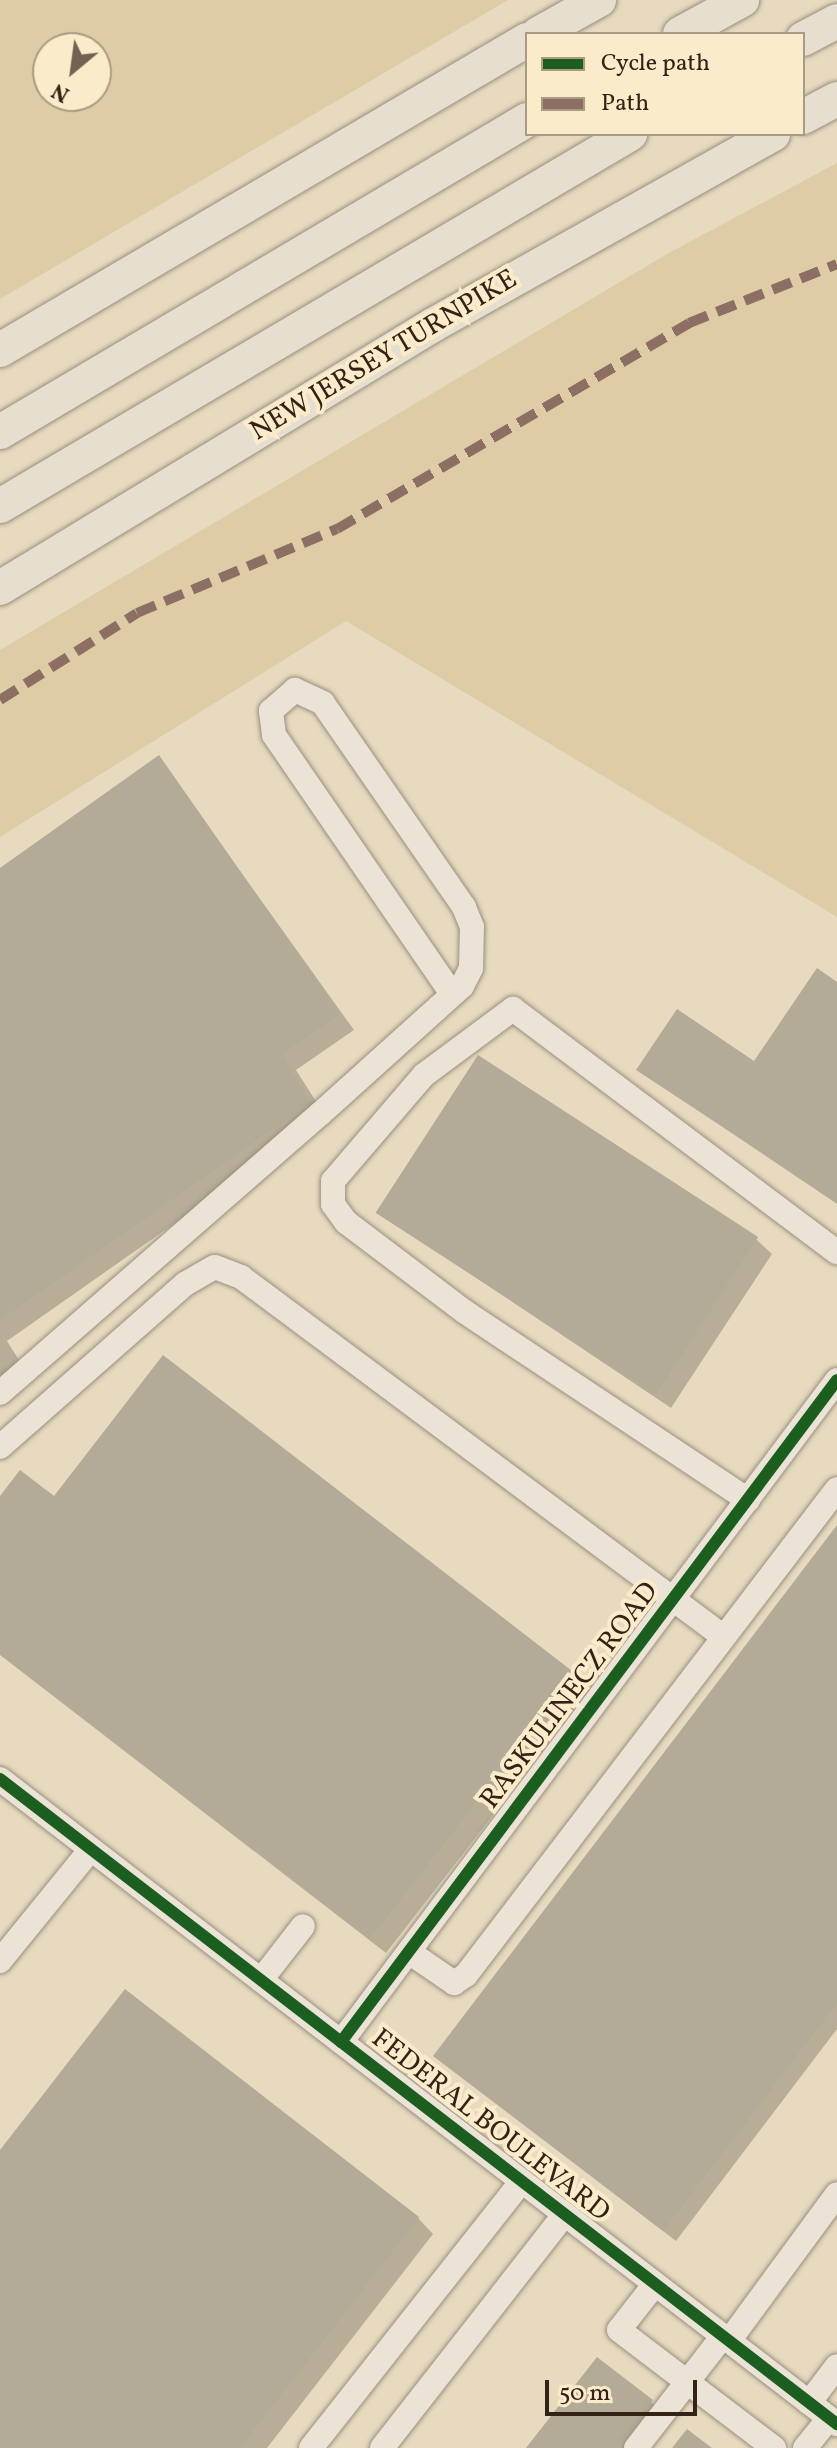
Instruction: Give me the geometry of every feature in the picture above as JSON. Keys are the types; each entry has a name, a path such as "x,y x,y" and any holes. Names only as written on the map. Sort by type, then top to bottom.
{"highway":[{"path":"542,32 599,0"},
{"path":"684,32 742,0"},
{"path":"805,38 837,21"},
{"path":"0,350 525,41"},
{"path":"805,116 837,99"},
{"path":"0,432 525,121"},
{"path":"0,506 627,136"},
{"name":"NEW JERSEY TURNPIKE","path":"0,588 433,325 769,136"}],"street":[{"path":"0,1393 452,994 471,968 474,947 464,907 323,703 295,690 271,711 274,735 452,994"},
{"path":"748,1500 465,1312 346,1222 333,1204 333,1181 424,1075 513,1009 837,1252"},
{"path":"0,1447 185,1284 215,1267 241,1277 724,1637"},
{"name":"RASKULINECZ ROAD","path":"341,2042 837,1380"},
{"path":"409,1952 454,1983 466,1975 837,1489"},
{"name":"FEDERAL BOULEVARD","path":"0,1779 833,2421"},
{"path":"0,1961 91,1849"},
{"path":"261,1980 303,1926"},
{"path":"311,2448 522,2181"},
{"path":"636,2448 687,2382 726,2339 837,2194"},
{"path":"382,2448 565,2214"},
{"path":"655,2284 619,2330 774,2448"},
{"path":"809,2403 837,2366"},
{"path":"805,2448 833,2421"}],"shaded area":[{"path":"0,0 508,0 0,299"},
{"path":"837,163 837,917 346,621 0,837 0,650 667,254"}],"building":[{"path":"159,755 340,1014 282,1054 310,1103 0,1320 0,868"},
{"path":"817,968 837,982 837,1202 636,1070 677,1009 754,1061"},
{"path":"478,1055 758,1237 656,1395 376,1213"},
{"path":"163,1355 576,1674 370,1939 0,1654 0,1496 20,1470 54,1496"},
{"path":"837,1525 837,2003 663,2231 433,2056"},
{"path":"125,1989 419,2217 240,2448 0,2448 0,2150"},
{"path":"597,2357 653,2400 616,2448 526,2448"},
{"path":"687,2429 712,2448 672,2448"}],"marked path":[{"path":"0,700 137,613 337,529 689,323 837,264"}],"cycle path":[{"path":"341,2042 837,1380"},
{"path":"0,1779 837,2424"}]}
